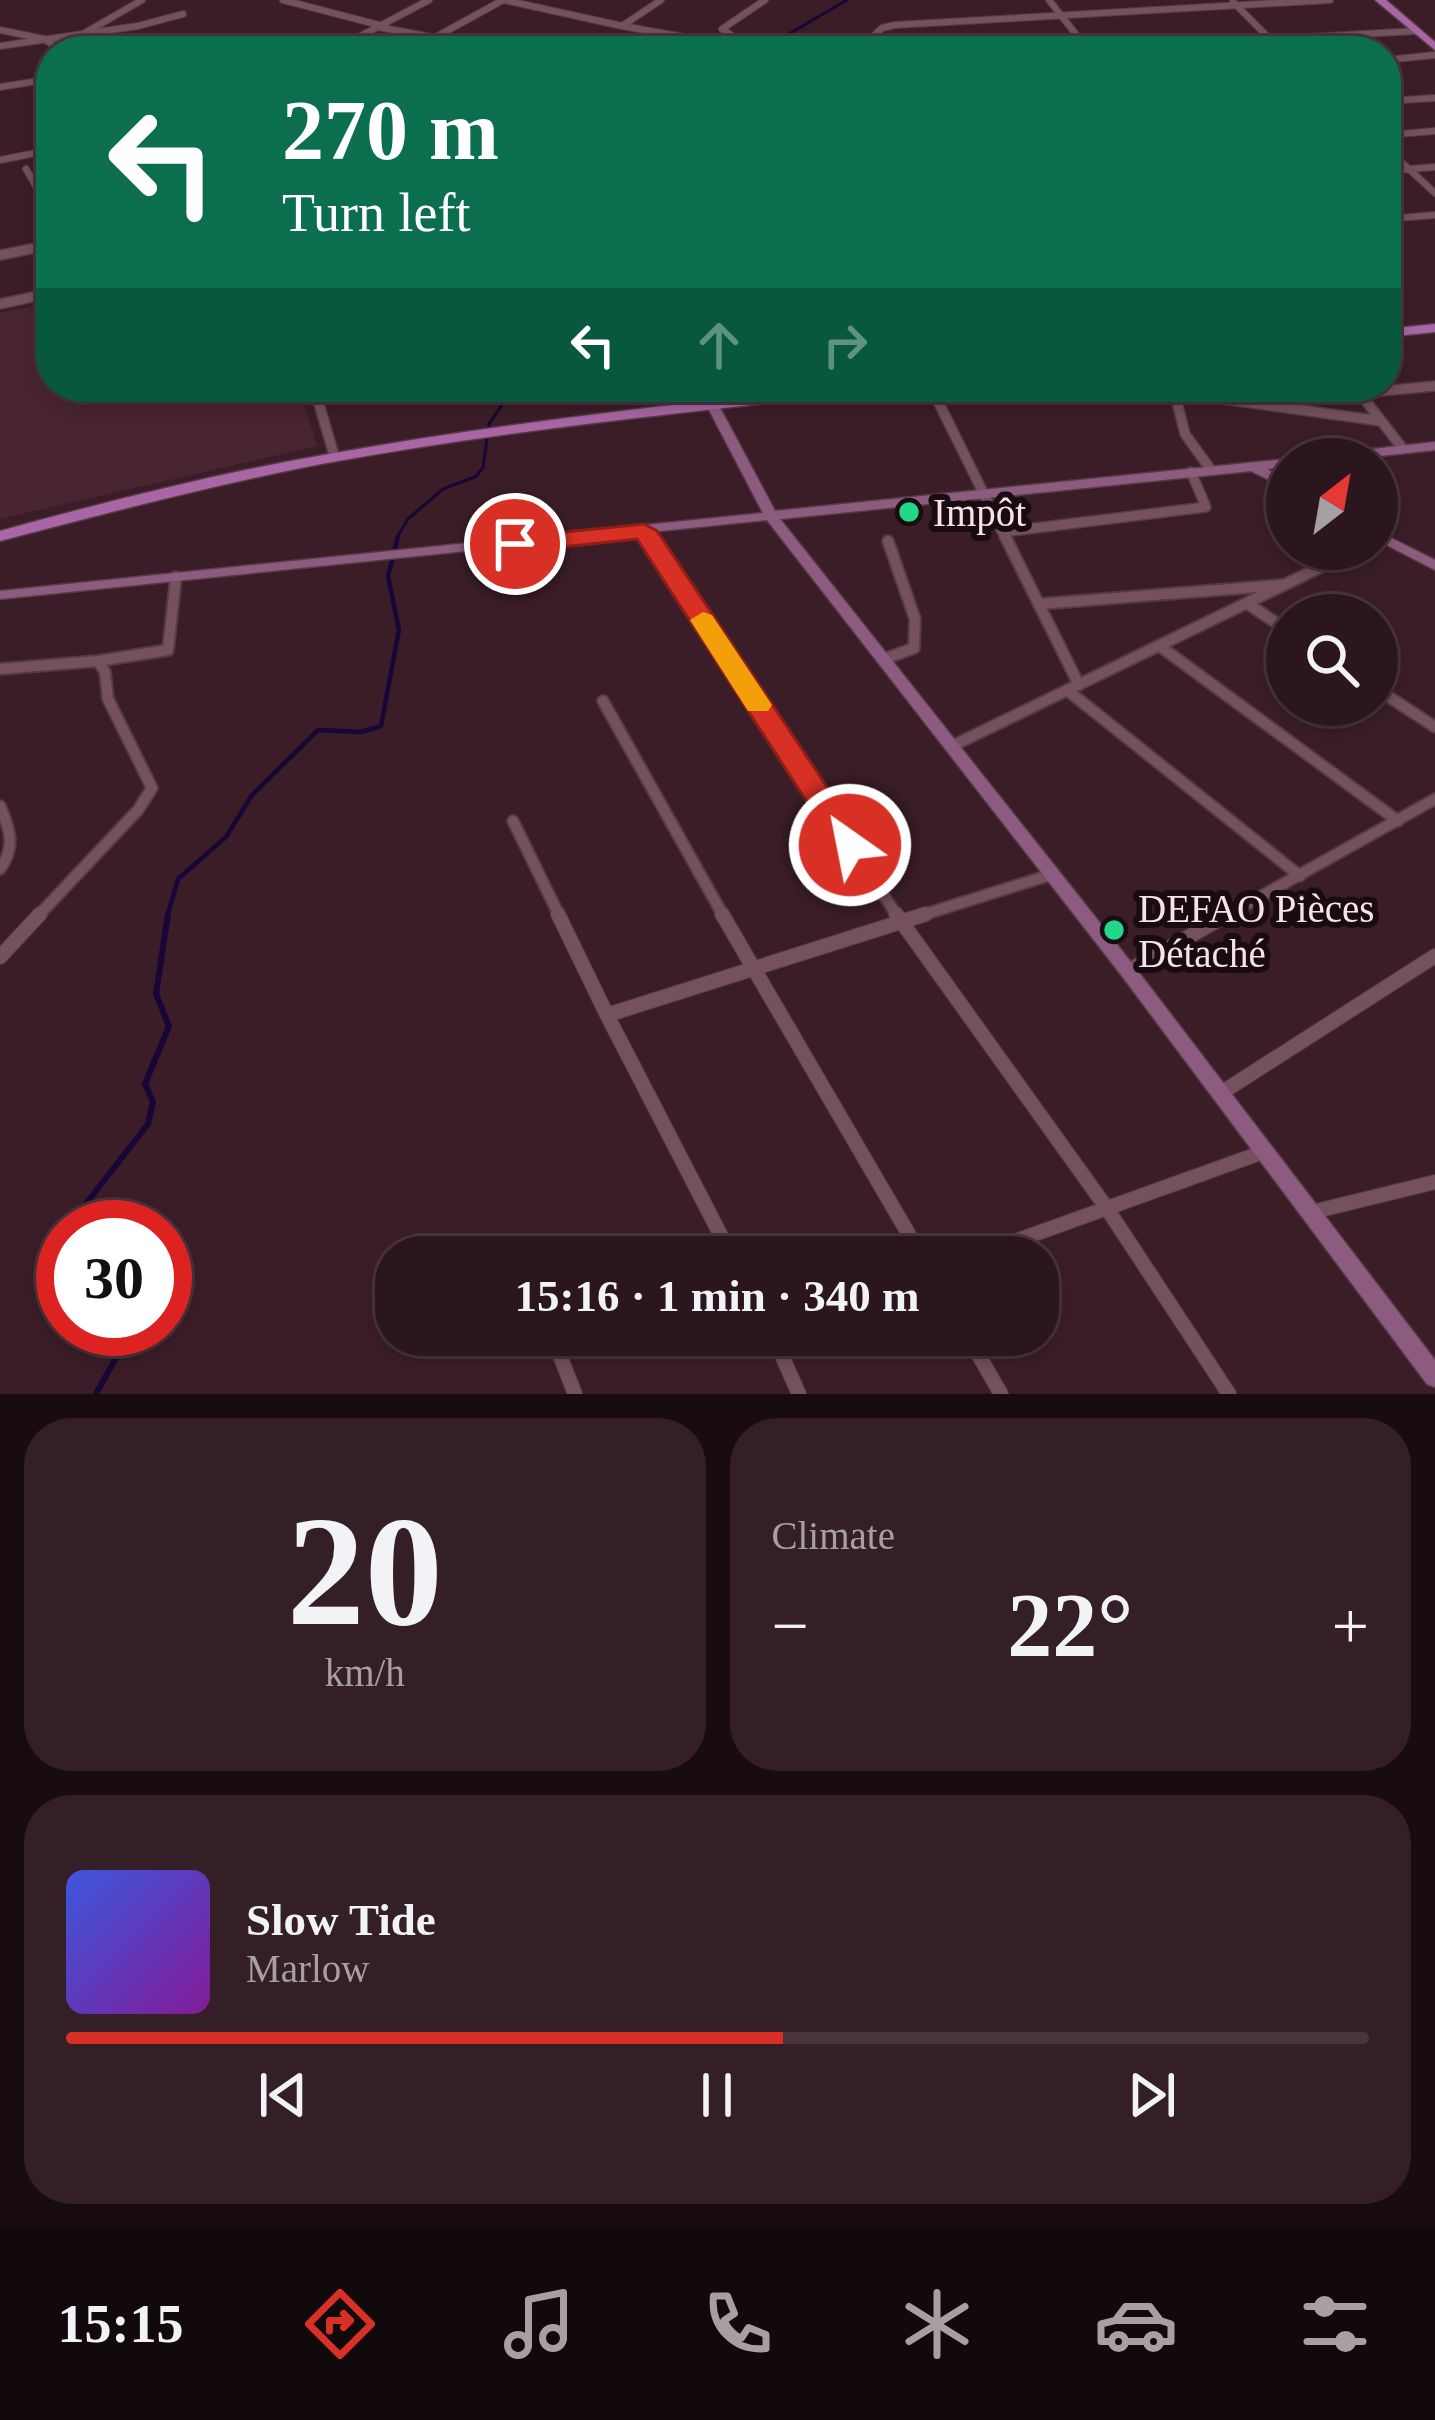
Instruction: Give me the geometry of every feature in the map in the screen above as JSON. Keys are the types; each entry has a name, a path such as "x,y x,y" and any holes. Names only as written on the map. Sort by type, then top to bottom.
{"main road":[{"path":"1380,0 1435,51"},
{"path":"1401,331 1435,328"},
{"path":"0,536 201,483 334,455 669,402"}],"street":[{"path":"83,34 142,0"},
{"path":"283,0 425,36"},
{"path":"360,36 429,0"},
{"path":"438,36 503,0 679,36"},
{"path":"622,26 661,0"},
{"path":"732,36 722,29 765,0"},
{"path":"1049,0 1078,36"},
{"path":"877,36 889,26 1330,0"},
{"path":"1234,3 1267,36"},
{"path":"50,36 129,29 183,14"},
{"path":"0,30 36,38"},
{"path":"1325,36 1416,31"},
{"path":"0,46 36,37"},
{"path":"1401,57 1435,51"},
{"path":"0,87 36,81"},
{"path":"1401,100 1435,98"},
{"path":"1401,134 1435,131"},
{"path":"0,160 36,153"},
{"path":"1401,162 1435,193"},
{"path":"1401,170 1435,167"},
{"path":"26,170 36,187"},
{"path":"1401,218 1435,215"},
{"path":"0,255 36,247"},
{"path":"0,304 36,296"},
{"path":"1401,388 1435,386"},
{"path":"318,402 334,455"},
{"path":"712,402 771,516 1128,970 1435,1377"},
{"path":"938,402 1039,604 1073,688 1300,876"},
{"path":"1176,402 1185,434 1211,470"},
{"path":"1235,402 1381,421"},
{"path":"1367,402 1403,449"},
{"path":"1398,450 1435,446"},
{"path":"0,595 1266,465"},
{"path":"1253,466 1266,473"},
{"path":"1004,532 1207,508 1190,472"},
{"path":"644,531 902,924 1106,1208 1229,1394"},
{"path":"887,658 914,648 915,619 888,541"},
{"path":"1398,547 1435,566"},
{"path":"952,746 1316,570"},
{"path":"0,670 169,650 176,578"},
{"path":"1039,604 1288,584"},
{"path":"1248,604 1266,616"},
{"path":"1161,647 1398,821"},
{"path":"0,957 138,810 152,788 108,699 105,672 98,661"},
{"path":"604,701 753,970 910,1236"},
{"path":"1398,703 1435,728"},
{"path":"1128,970 1435,800"},
{"path":"0,806 13,842 12,853 0,869"},
{"path":"513,821 721,1236"},
{"path":"607,1016 1050,874"},
{"path":"1221,1093 1435,956"},
{"path":"1029,1236 1266,1151"},
{"path":"1312,1212 1435,1182"},
{"path":"560,1356 575,1394"},
{"path":"782,1356 799,1394"},
{"path":"980,1356 1001,1394"}],"shaded area":[{"path":"36,305 36,402 304,402 317,446 0,519 0,313"}],"waterway":[{"path":"786,36 847,0"},
{"path":"396,539 408,519 443,489 475,477 483,468 489,424 504,402"},
{"path":"167,917 178,879 226,837 252,795 318,730 361,732 381,726 399,630 388,576 398,536"},
{"path":"89,1200 148,1124 153,1102 145,1084 169,1026 156,994 168,914"},
{"path":"96,1394 117,1356"}],"slow traffic":[{"path":"703,620 758,705"}],"place":[{"name":"Impôt","path":"909,512"},
{"name":"DEFAO Pièces Détaché","path":"1114,930"}],"route":[{"path":"515,544 644,531 850,845"}]}
